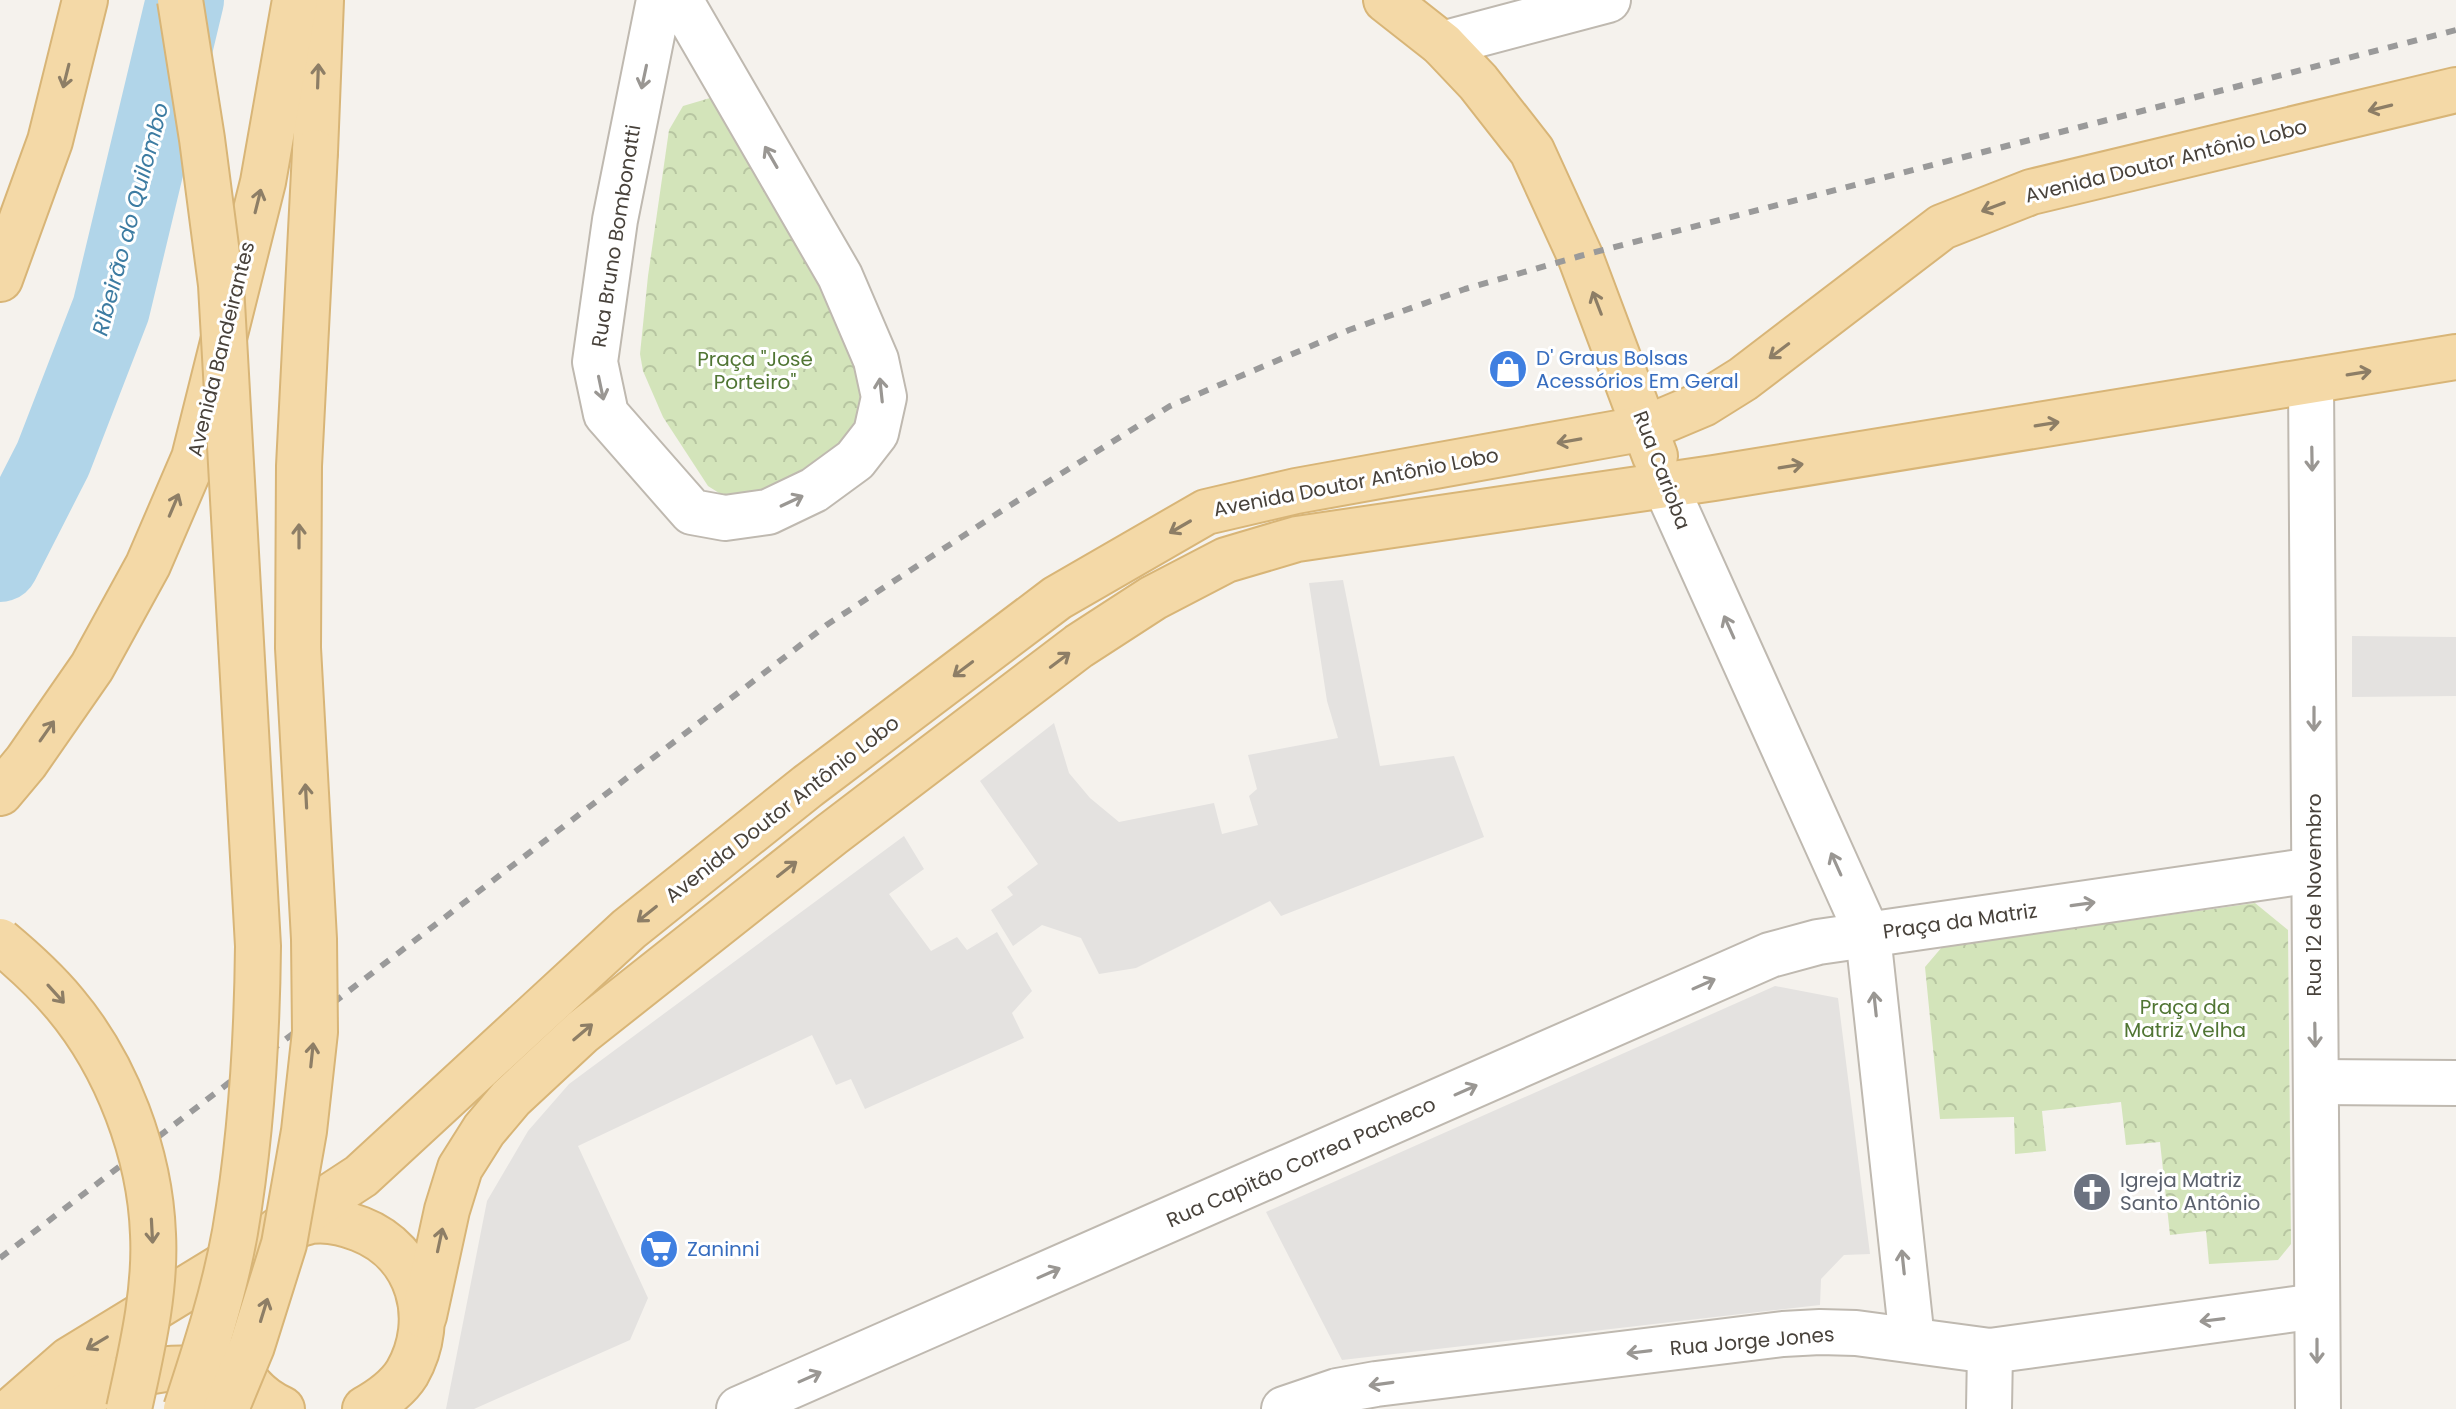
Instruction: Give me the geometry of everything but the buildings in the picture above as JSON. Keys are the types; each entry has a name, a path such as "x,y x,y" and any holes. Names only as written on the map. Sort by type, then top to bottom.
{"main road":[{"path":"0,279 50,141 85,0"},
{"path":"180,0 221,285 258,946 257,1033 250,1120 234,1234 209,1339 186,1409"},
{"name":"Avenida Bandeirantes","path":"0,793 26,762 92,667 148,565 194,458 263,182 295,0"},
{"path":"236,1396 284,1244 304,1131 315,1032 314,939 298,648 299,466 321,0"},
{"name":"Rua Carioba","path":"1386,0 1442,44 1478,82 1532,151 1568,227 1665,485"},
{"name":"Avenida Doutor Antônio Lobo","path":"13,1409 69,1360 268,1237 371,1168 629,929 808,786 1057,598 1206,512 1311,488 1646,428 1703,404 1743,379 1942,227 2031,192 2456,90"},
{"path":"407,1409 447,1210 460,1168 484,1130 511,1098 582,1032 832,834 1079,646 1153,598 1226,560 1297,539 1665,485 2456,357"},
{"path":"0,941 32,968 67,1006 94,1046 117,1089 148,1185 153,1236 150,1295 129,1409"},
{"path":"236,1396 225,1311 231,1286 242,1263 268,1237 312,1221 344,1223 374,1234 399,1255 416,1283 421,1332 406,1375 384,1398 365,1409"},
{"path":"64,1409 86,1392 116,1380 180,1367 213,1370 236,1396 282,1409"}],"street":[{"name":"Rua Bruno Bombonatti","path":"659,0 615,220 595,362 606,414 692,512 725,518 768,512 814,490 855,460 876,433 884,397 876,360 840,276 680,0"},
{"path":"1442,44 1608,0"},
{"name":"Rua 12 de Novembro","path":"2311,381 2318,1409"},
{"name":"Rua Carioba","path":"1665,485 1868,935"},
{"name":"Praça da Matriz","path":"1912,1340 1868,935 2314,870"},
{"name":"Rua Capitão Correa Pacheco","path":"739,1409 1770,955 1818,942 1868,935"},
{"path":"2316,1082 2456,1083"},
{"name":"Rua Jorge Jones","path":"1284,1409 1337,1391 1376,1384 1783,1334 1856,1333 1990,1351 2317,1306"},
{"path":"1989,1409 1990,1351"}],"green space":[{"name":"Praça \"José Porteiro\"","path":"710,98 728,108 868,364 872,407 851,441 753,498 730,500 708,486 663,417 643,371 640,354 669,130 683,106"},
{"name":"Praça da Matriz Velha","path":"2255,903 2288,930 2291,1244 2278,1260 2209,1264 2206,1231 2170,1235 2160,1142 2126,1145 2121,1102 2042,1111 2046,1151 2015,1154 2014,1117 1940,1119 1925,967 1942,947"}],"shaded area":[{"path":"1343,580 1380,766 1454,756 1484,837 1281,916 1270,901 1136,968 1099,974 1081,938 1042,925 1013,946 991,910 1013,895 1007,887 1038,864 980,781 1054,723 1069,773 1090,798 1119,822 1214,803 1222,834 1258,825 1249,796 1257,789 1248,755 1338,738 1327,701 1309,583"},
{"path":"2352,636 2456,637 2456,696 2352,697"},
{"path":"904,836 924,869 889,894 931,951 957,937 967,950 997,932 1032,991 1012,1013 1024,1038 865,1109 851,1079 836,1085 812,1035 578,1146 648,1298 630,1340 474,1409 446,1409 487,1201 528,1131 569,1084"},
{"path":"1775,986 1838,998 1870,1254 1844,1255 1821,1279 1820,1305 1342,1360 1266,1212"}],"waterway":[{"name":"Ribeirão do Quilombo","path":"0,563 53,459 111,309 185,0"}],"railway":[{"path":"0,1258 828,624 1170,406 1349,330 1465,289 1580,256 2456,30"}],"place":[{"name":"D' Graus Bolsas Acessórios Em Geral","path":"1508,369"},
{"name":"Igreja Matriz Santo Antônio","path":"2092,1192"},
{"name":"Zaninni","path":"659,1249"}]}
